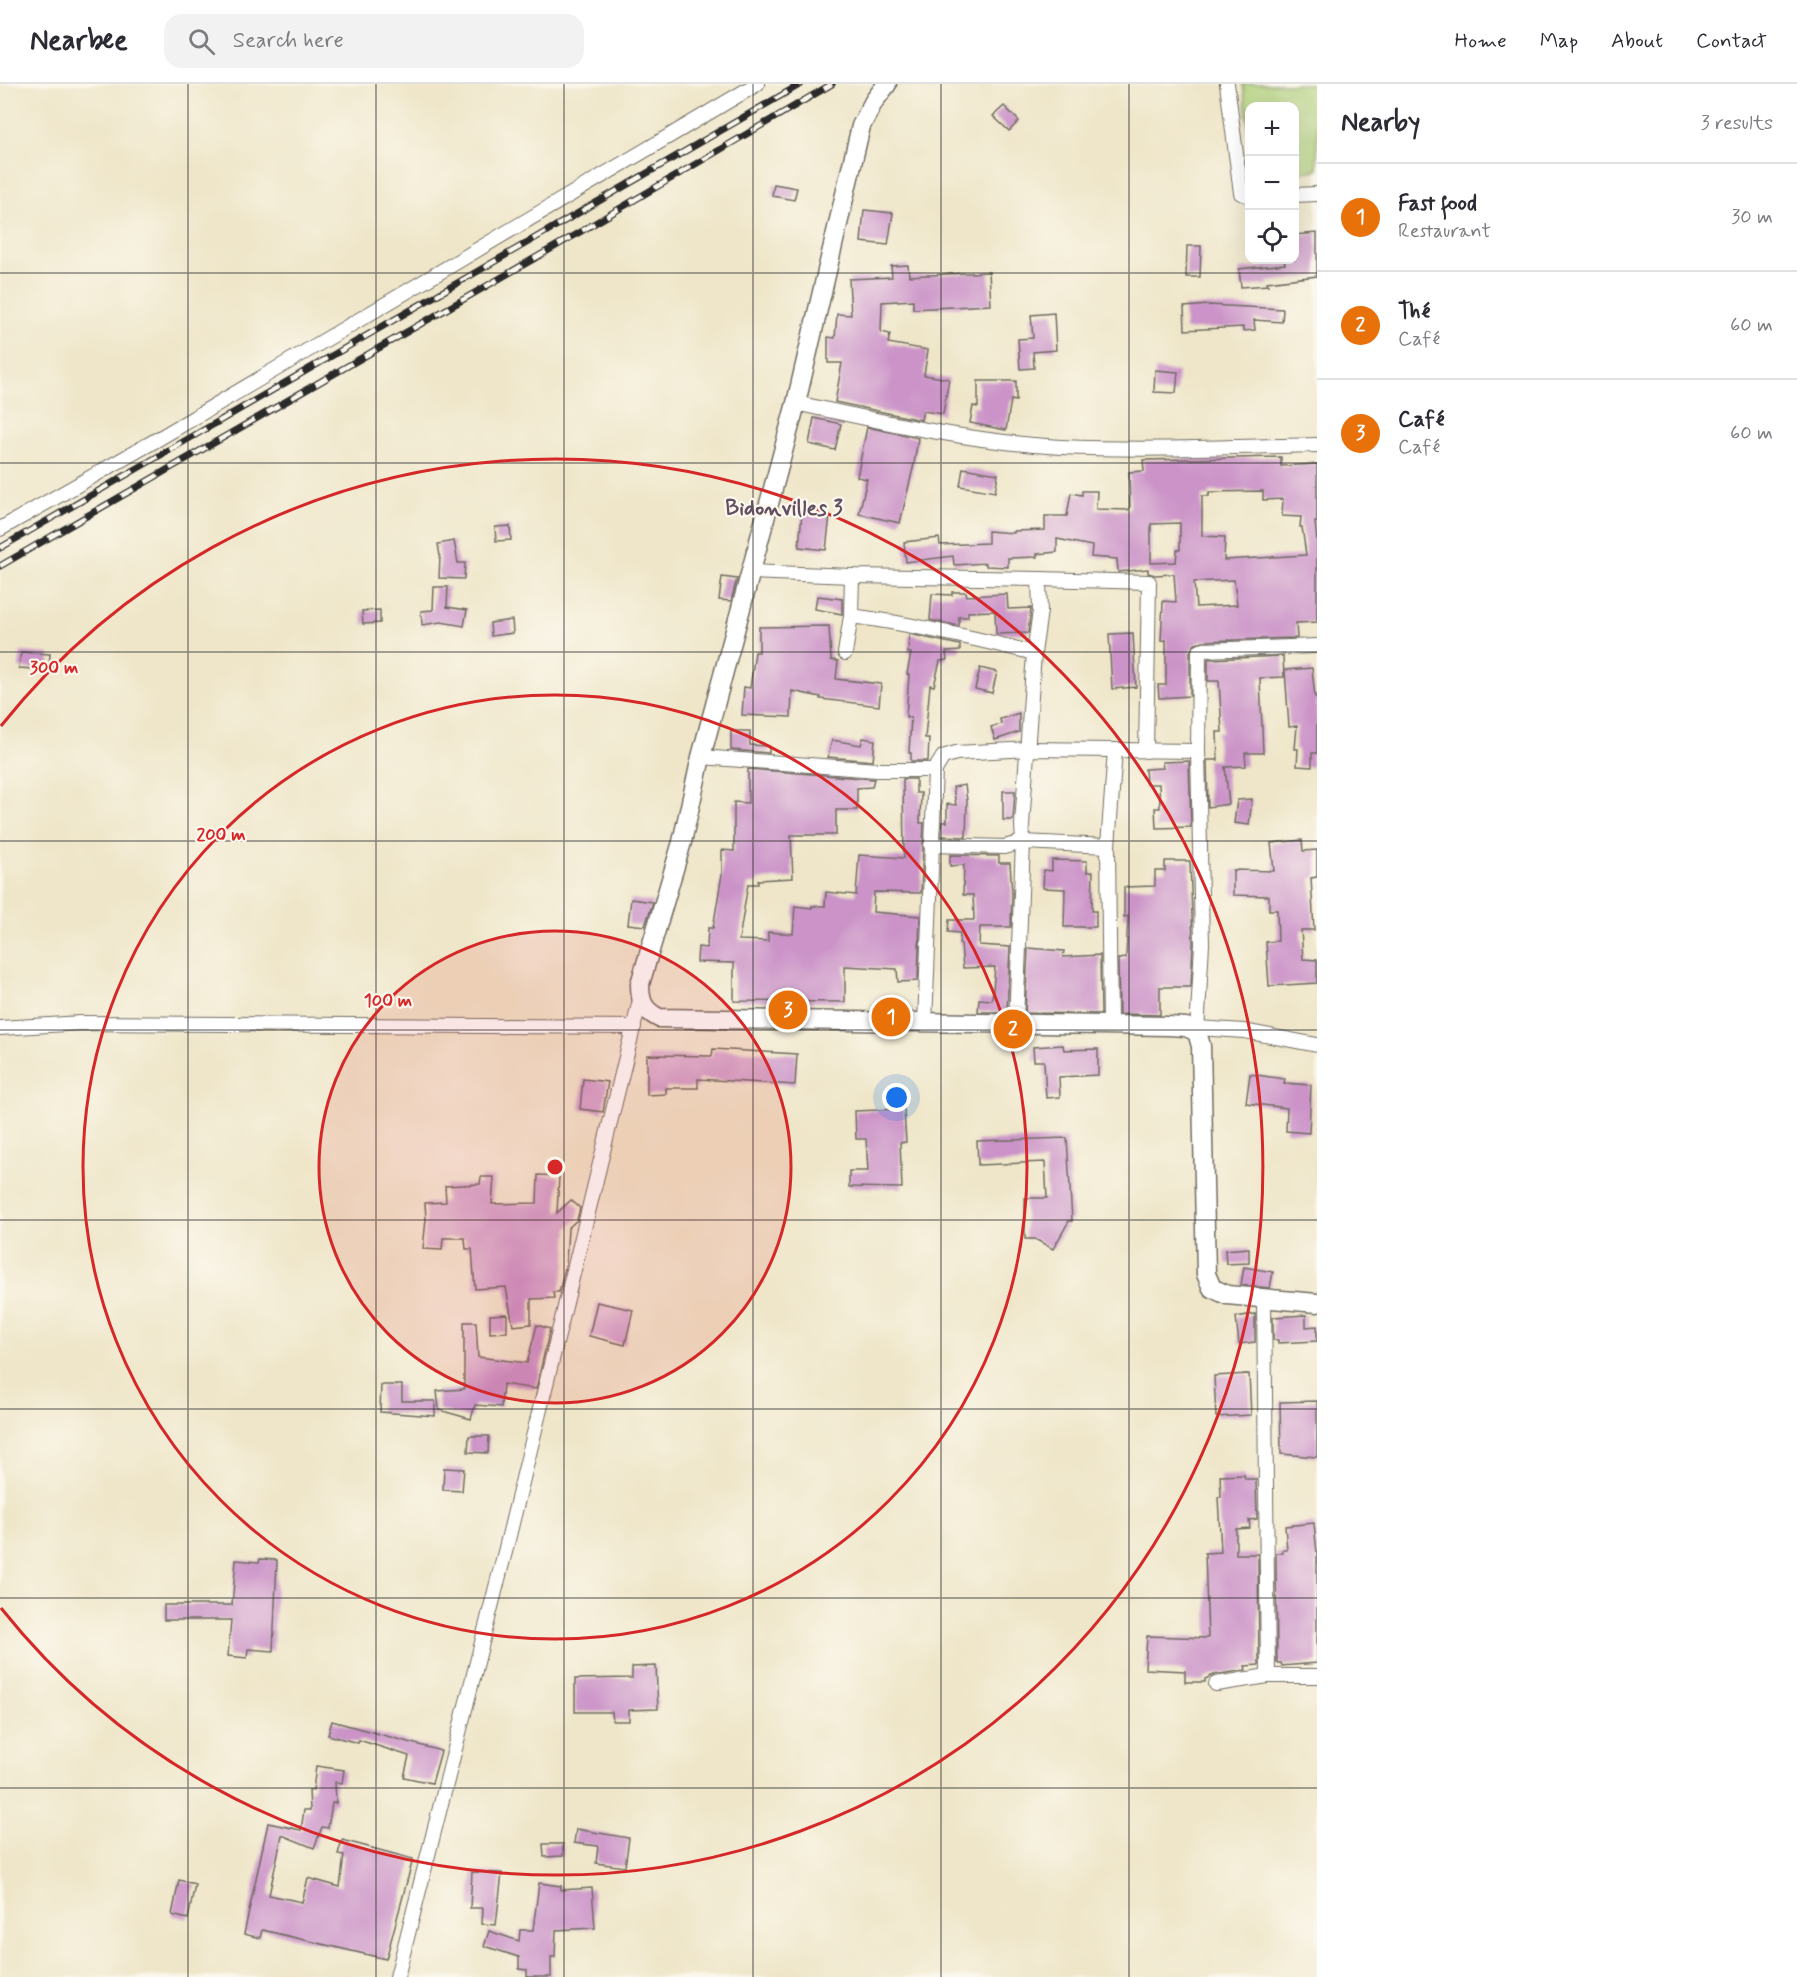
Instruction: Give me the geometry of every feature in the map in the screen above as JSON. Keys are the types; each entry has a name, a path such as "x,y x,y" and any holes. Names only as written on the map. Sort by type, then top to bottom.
{"street":[{"path":"0,529 158,439 757,84"},
{"path":"397,1977 509,1537 634,1027 640,1000 640,984 682,842 701,757 796,403 861,126 874,101 887,84"},
{"path":"1227,84 1241,194 1245,195"},
{"path":"1299,195 1317,194"},
{"path":"796,403 872,420 948,433 1061,447 1317,445"},
{"path":"751,572 1149,582 1146,751"},
{"path":"845,653 851,616 852,576"},
{"path":"1016,1023 1022,825 1034,653 1040,611 1039,579"},
{"path":"851,616 893,621 965,635 1034,653"},
{"path":"1317,646 1199,652 1198,751 1202,944 1197,1030 1201,1046 1206,1274 1212,1288 1227,1295 1317,1303"},
{"path":"925,1023 935,770 944,757 956,753 1028,749 1198,751"},
{"path":"1110,1025 1108,846 1115,750"},
{"path":"701,757 877,770 935,770"},
{"path":"932,845 1004,847 1023,842 1108,846"},
{"path":"640,1000 647,1012 659,1018 1186,1027 1197,1030 1244,1030 1317,1045"},
{"path":"0,1028 82,1023 634,1027"},
{"path":"1264,1298 1268,1676"},
{"path":"1216,1684 1268,1676 1317,1676"}],"green space":[{"path":"1243,84 1317,84 1317,170 1299,172 1299,102 1245,102"}],"building":[{"path":"1004,106 1019,121 1009,131 993,116"},
{"path":"774,184 797,188 794,200 772,196"},
{"path":"864,210 893,213 888,245 861,242"},
{"path":"1317,233 1317,276 1267,282 1268,285 1241,287 1239,269 1299,264 1299,235"},
{"path":"1187,246 1201,246 1200,277 1186,277"},
{"path":"908,265 909,276 989,272 991,305 913,309 913,300 882,302 881,332 890,334 888,343 928,350 924,375 949,379 943,414 923,411 921,420 835,402 842,363 828,363 828,337 835,338 837,314 851,315 849,279 892,277 891,266"},
{"path":"1209,305 1283,309 1282,322 1254,320 1255,330 1243,331 1243,327 1185,330 1184,307"},
{"path":"1054,313 1056,350 1033,352 1034,368 1020,369 1018,339 1033,338 1031,315"},
{"path":"1155,370 1178,372 1176,393 1154,392"},
{"path":"978,381 1016,381 1016,401 1011,400 1006,430 970,423 973,406 978,407"},
{"path":"814,418 841,424 835,450 809,444"},
{"path":"867,427 918,438 900,523 859,514 867,479 857,477"},
{"path":"1281,457 1281,466 1317,464 1317,522 1315,522 1317,622 1296,623 1297,638 1203,641 1195,644 1190,652 1190,696 1159,698 1158,685 1166,685 1166,640 1161,641 1163,601 1176,602 1174,574 1155,575 1148,573 1148,569 1118,572 1117,559 1091,557 1092,546 1057,539 1057,552 1037,554 1037,557 1008,558 1008,567 986,566 986,563 954,565 953,556 906,562 904,542 939,538 940,545 988,543 988,531 1014,533 1014,531 1045,530 1045,516 1067,516 1071,493 1082,495 1082,491 1097,491 1096,509 1128,510 1130,507 1129,472 1144,471 1143,460","holes":["1263,491 1263,500 1283,499 1282,516 1301,517 1300,527 1302,527 1306,555 1224,560 1225,537 1202,536 1202,496 1209,496 1209,492","1180,523 1180,550 1177,550 1176,562 1151,563 1151,524","1234,580 1237,605 1196,607 1194,582"]},
{"path":"963,468 998,474 995,492 960,486"},
{"path":"802,512 830,515 826,550 799,547"},
{"path":"510,526 511,540 496,541 495,527"},
{"path":"454,541 458,563 465,563 464,579 439,578 438,544"},
{"path":"722,577 737,579 731,601 719,600"},
{"path":"434,587 448,587 447,607 467,610 464,626 441,622 422,625 421,611 433,610"},
{"path":"952,592 966,592 967,596 1007,594 1008,609 1031,608 1028,633 996,634 995,611 968,612 968,617 959,617 959,626 930,620 932,594 952,595"},
{"path":"817,596 842,599 842,614 815,609"},
{"path":"380,610 380,623 363,624 362,611"},
{"path":"512,620 513,633 491,636 490,623"},
{"path":"829,626 831,660 838,661 836,679 881,684 879,706 820,699 821,697 792,691 791,717 742,715 744,687 750,688 755,652 759,652 759,627"},
{"path":"1133,633 1136,687 1112,689 1109,634"},
{"path":"909,634 960,645 960,651 946,652 947,660 940,661 934,686 930,685 925,738 929,738 928,761 911,761 911,753 909,753 911,717 906,717 909,675 907,674 911,653 908,653"},
{"path":"21,652 50,654 49,670 19,668"},
{"path":"1283,656 1284,677 1260,678 1263,753 1245,753 1246,766 1225,767 1229,804 1208,807 1207,760 1218,760 1217,732 1222,732 1219,681 1208,681 1208,659"},
{"path":"980,668 997,672 992,693 975,689"},
{"path":"1312,668 1315,697 1317,697 1317,753 1312,753 1312,767 1297,766 1298,749 1295,749 1297,726 1289,727 1285,670"},
{"path":"1019,713 1019,732 995,740 991,727 1001,724 1000,719"},
{"path":"731,731 750,731 750,745 769,746 769,753 731,750"},
{"path":"863,738 875,740 873,761 828,757 832,740 861,745"},
{"path":"1189,761 1191,827 1156,828 1155,808 1160,808 1159,784 1146,784 1145,769 1163,768 1162,762"},
{"path":"748,769 874,779 872,787 857,788 857,810 836,810 836,835 791,835 793,878 758,880 758,884 748,884 739,940 768,941 768,932 793,934 795,906 812,908 812,906 825,906 826,892 856,895 859,855 904,858 903,779 916,779 916,793 921,793 920,823 924,823 921,893 874,892 873,912 920,916 918,981 898,982 897,969 845,966 845,1002 734,1001 734,963 697,962 698,947 707,948 708,928 713,928 722,874 722,850 734,851 734,802 748,803"},
{"path":"965,785 966,837 941,836 942,822 947,822 947,804 956,805 953,787"},
{"path":"1003,791 1015,791 1013,820 1003,820"},
{"path":"1252,799 1249,825 1234,823 1237,800"},
{"path":"1302,840 1303,851 1317,850 1317,877 1311,878 1314,930 1301,930 1303,959 1317,960 1317,983 1269,986 1266,942 1278,941 1277,910 1269,910 1269,896 1233,895 1233,870 1274,871 1271,843"},
{"path":"950,855 999,856 999,863 1010,863 1011,927 980,927 979,945 1010,947 1007,1012 978,1012 979,999 992,1000 995,967 963,968 961,944 959,944 960,933 948,932 949,920 974,920 973,895 963,895 964,865 950,866"},
{"path":"1052,860 1087,861 1087,872 1093,872 1092,911 1096,911 1096,927 1064,927 1065,889 1043,888 1044,870 1052,871"},
{"path":"1165,861 1190,861 1193,944 1191,987 1160,987 1160,1015 1119,1014 1118,959 1126,958 1128,916 1124,917 1124,887 1155,886 1155,871 1165,871"},
{"path":"631,899 653,902 645,926 628,924"},
{"path":"1028,948 1064,951 1063,957 1100,955 1101,1014 1025,1013"},
{"path":"1063,1045 1064,1050 1098,1049 1098,1075 1059,1077 1060,1097 1046,1098 1044,1061 1034,1061 1033,1047"},
{"path":"713,1049 797,1054 795,1085 698,1079 698,1088 666,1088 666,1094 647,1095 647,1055 712,1056"},
{"path":"1250,1074 1285,1079 1284,1083 1311,1085 1309,1133 1286,1131 1287,1108 1246,1103"},
{"path":"583,1079 608,1082 603,1112 580,1109"},
{"path":"904,1109 906,1142 900,1143 902,1188 849,1187 849,1171 868,1171 866,1139 856,1139 855,1111"},
{"path":"1067,1138 1072,1221 1069,1221 1053,1249 1035,1239 1025,1239 1025,1198 1047,1198 1045,1162 978,1165 977,1141"},
{"path":"538,1175 559,1176 557,1213 571,1200 580,1208 577,1220 568,1228 566,1264 559,1292 553,1292 554,1298 531,1299 531,1324 513,1326 506,1287 475,1289 472,1249 466,1249 465,1238 443,1238 442,1250 423,1249 425,1203 446,1202 445,1186 480,1184 481,1177 494,1177 492,1204 537,1203"},
{"path":"1249,1248 1249,1263 1226,1264 1225,1250"},
{"path":"1244,1267 1273,1272 1270,1288 1241,1285"},
{"path":"597,1302 633,1310 625,1345 589,1336"},
{"path":"507,1314 507,1332 490,1333 490,1315"},
{"path":"1255,1314 1255,1342 1239,1344 1236,1317"},
{"path":"1306,1315 1306,1327 1317,1326 1317,1341 1278,1343 1278,1340 1273,1340 1273,1317"},
{"path":"464,1322 476,1322 478,1357 527,1363 537,1325 550,1329 536,1389 503,1384 501,1407 475,1405 471,1419 439,1410 437,1391 464,1389"},
{"path":"1249,1374 1251,1415 1216,1417 1214,1376"},
{"path":"381,1385 402,1385 402,1401 435,1401 435,1416 380,1412"},
{"path":"1317,1401 1317,1457 1281,1454 1280,1402"},
{"path":"469,1436 489,1436 488,1453 468,1452"},
{"path":"444,1468 464,1469 462,1491 443,1490"},
{"path":"1244,1475 1245,1479 1256,1479 1257,1519 1249,1520 1250,1528 1236,1529 1236,1554 1258,1554 1259,1665 1245,1666 1246,1670 1214,1675 1205,1679 1205,1682 1185,1682 1185,1671 1145,1669 1147,1636 1208,1638 1205,1553 1221,1552 1218,1497 1221,1497 1220,1476"},
{"path":"1314,1523 1317,1553 1317,1663 1282,1666 1281,1663 1277,1663 1276,1553 1283,1553 1282,1550 1287,1550 1285,1526"},
{"path":"260,1559 277,1560 273,1651 248,1649 247,1658 228,1656 231,1620 164,1620 164,1605 232,1605 236,1560 259,1562"},
{"path":"656,1666 658,1709 629,1710 629,1721 613,1721 612,1712 575,1712 575,1679 632,1678 632,1667"},
{"path":"332,1721 441,1751 432,1783 404,1777 409,1756 359,1740 358,1743 328,1735"},
{"path":"316,1766 344,1770 342,1783 335,1782 336,1803 332,1803 328,1828 322,1827 314,1848 282,1835 269,1895 302,1902 308,1878 340,1887 344,1855 338,1854 342,1840 413,1859 386,1959 262,1930 260,1938 244,1934 268,1823 301,1830 304,1810 310,1810 309,1790 313,1790"},
{"path":"576,1829 629,1838 625,1867 596,1863 598,1846 574,1843"},
{"path":"543,1844 563,1844 563,1856 544,1857"},
{"path":"472,1872 502,1873 496,1925 482,1924 483,1908 470,1908"},
{"path":"179,1880 195,1884 188,1919 172,1915"},
{"path":"539,1883 561,1886 561,1890 592,1888 595,1928 556,1930 555,1957 551,1957 551,1977 527,1977 527,1970 519,1969 519,1957 484,1946 489,1931 519,1941 520,1930 533,1930"}],"railway":[{"path":"0,548 801,84"},
{"path":"0,566 556,246 832,84"}],"place":[{"name":"Café","path":"788,1010"},
{"name":"Fast food","path":"891,1017"},
{"name":"Thé","path":"1013,1029"}],"district":[{"name":"Bidonvilles 3","path":"784,509"}]}
